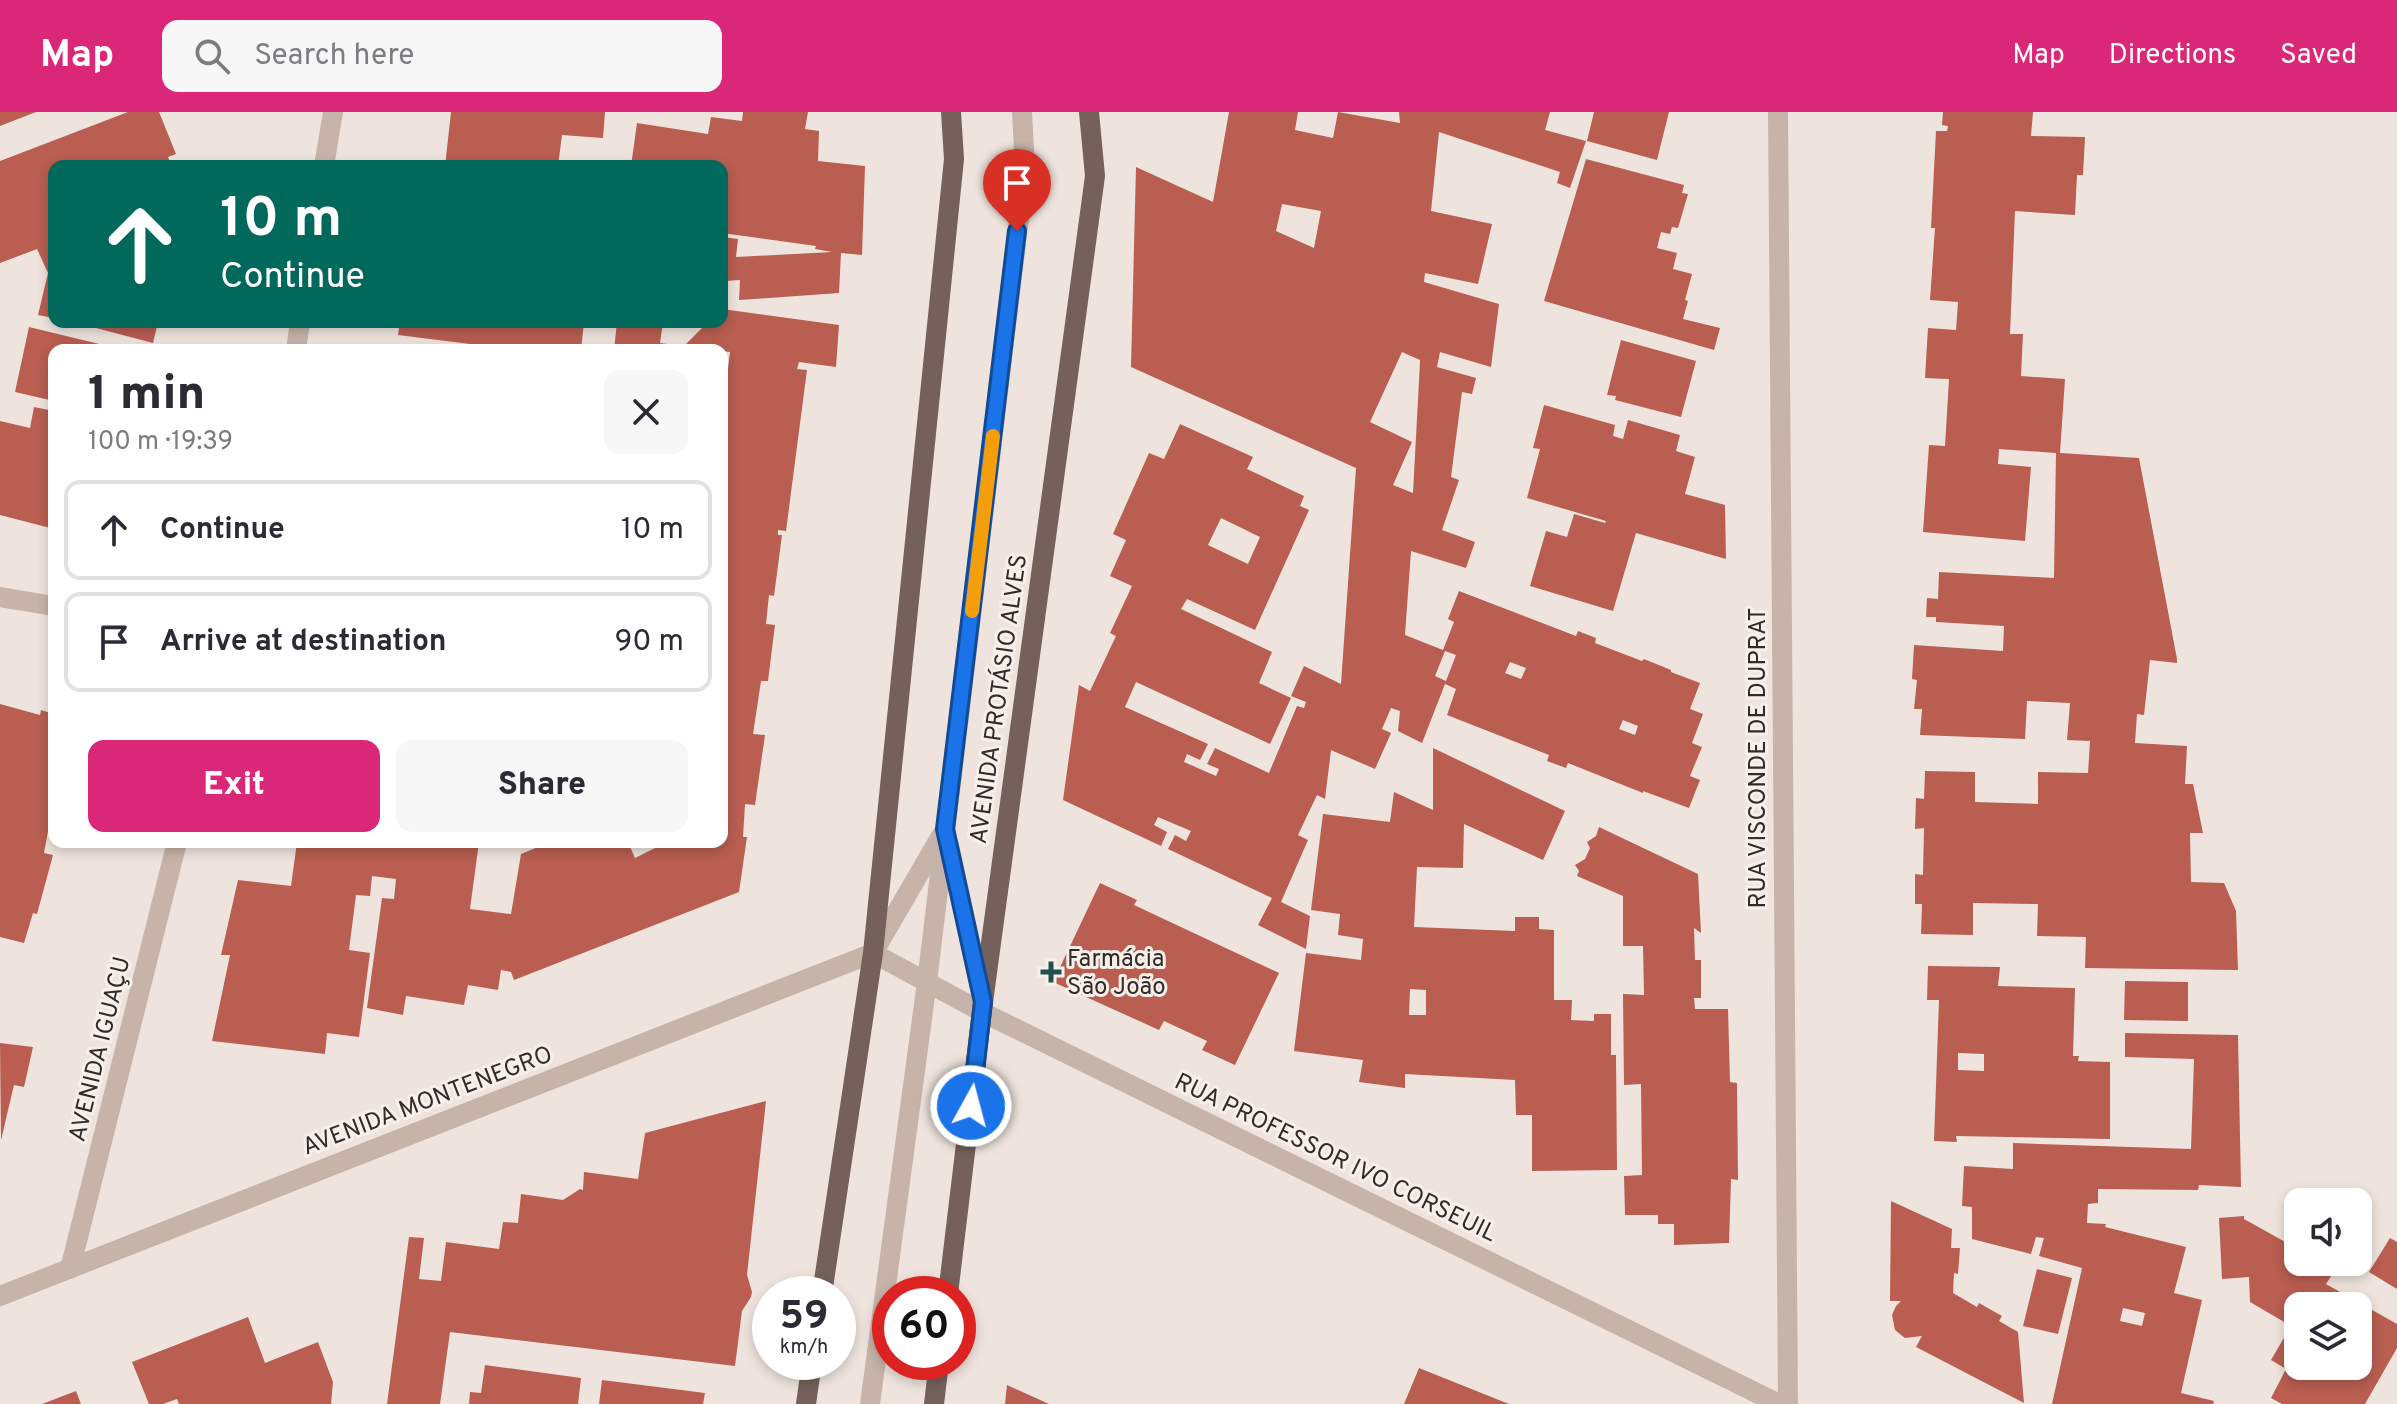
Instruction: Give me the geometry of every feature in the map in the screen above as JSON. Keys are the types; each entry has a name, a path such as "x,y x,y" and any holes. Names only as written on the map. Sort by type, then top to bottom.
{"main road":[{"path":"825,1276 873,953 954,159 951,112"},
{"name":"AVENIDA PROTÁSIO ALVES","path":"950,1276 983,1007 1095,176 1089,112"},
{"path":"806,1404 809,1380"},
{"path":"934,1404 937,1380"}],"street":[{"path":"325,160 333,112"},
{"path":"870,1404 927,982 1025,168 1022,112"},
{"name":"RUA VISCONDE DE DUPRAT","path":"1778,112 1788,1404"},
{"path":"0,597 48,605"},
{"path":"873,953 945,829"},
{"path":"945,829 983,1007"},
{"name":"AVENIDA IGUAÇU","path":"70,1269 175,848"},
{"name":"RUA PROFESSOR IVO CORSEUIL","path":"873,953 1779,1404"},
{"name":"AVENIDA MONTENEGRO","path":"0,1296 873,953"}],"building":[{"path":"0,112 36,112 0,126"},
{"path":"128,112 159,112 176,154 168,157 169,160 48,160 48,273 37,249 0,263 0,161"},
{"path":"451,112 605,112 603,138 562,135 559,160 446,160"},
{"path":"743,112 808,112 805,129 819,131 818,161 865,166 862,255 841,253 839,293 739,300 740,280 728,281 728,238 738,239 736,257 832,252 815,249 816,246 728,234 728,160 632,160 637,123 708,134 711,117 742,121"},
{"path":"1229,112 1298,112 1295,130 1333,138 1338,112 1400,123 1399,112 1550,112 1545,130 1586,141 1570,188 1557,183 1560,172 1439,132 1431,211 1492,224 1478,284 1425,273 1424,282 1499,304 1491,367 1440,352 1437,367 1476,378 1472,394 1462,392 1451,477 1459,480 1442,530 1475,542 1466,568 1411,551 1405,635 1443,650 1454,622 1448,619 1459,591 1576,636 1578,631 1596,638 1595,643 1642,661 1644,659 1700,683 1690,709 1703,714 1692,743 1702,747 1690,776 1700,780 1689,808 1568,763 1566,768 1547,761 1549,755 1447,715 1456,689 1445,684 1422,743 1398,731 1400,711 1391,708 1382,729 1391,733 1375,769 1331,750 1325,799 1317,795 1298,835 1308,840 1281,902 1310,916 1306,949 1258,925 1272,898 1168,849 1175,835 1186,841 1191,831 1158,817 1154,825 1167,832 1161,846 1063,800 1079,685 1090,691 1116,636 1110,633 1132,586 1110,576 1126,540 1113,534 1149,453 1164,459 1180,424 1253,457 1247,469 1304,496 1300,506 1309,510 1255,630 1187,599 1181,609 1272,652 1259,683 1291,698 1270,744 1136,682 1125,707 1208,744 1200,760 1187,754 1184,762 1216,776 1219,769 1207,764 1215,748 1269,773 1297,706 1304,708 1306,702 1291,696 1304,666 1341,684 1356,468 1131,367 1136,167 1213,202","holes":["1282,204 1321,211 1314,248 1276,231","1402,352 1420,360 1413,493 1393,485 1412,442 1370,422","1221,518 1260,537 1248,564 1208,545","1445,651 1456,655 1446,681 1435,676","1510,662 1526,668 1521,679 1505,673","1623,720 1638,726 1635,735 1619,729"]},
{"path":"1594,112 1669,112 1657,160 1587,141"},
{"path":"1943,112 2033,112 2031,136 2085,137 2083,175 2077,175 2075,215 2015,211 2010,334 2023,334 2021,376 2065,379 2060,453 2139,458 2177,663 2150,660 2144,715 2137,714 2135,743 2187,746 2185,784 2193,784 2203,833 2190,833 2191,882 2224,883 2236,911 2238,970 2085,968 2086,937 2037,936 2038,904 1973,903 1973,935 1921,934 1922,904 1915,904 1915,874 1923,875 1924,828 1915,829 1916,798 1924,799 1925,771 1975,772 1975,802 2038,804 2038,772 2088,773 2090,741 2067,740 2070,703 2027,701 2025,739 1920,735 1922,709 1914,709 1917,680 1912,679 1914,645 2003,651 2004,626 1936,622 1936,617 1926,617 1927,598 1938,599 1939,572 2054,578 2056,453 1999,449 1998,464 2031,467 2025,541 1923,532 1929,445 1945,446 1949,379 1925,378 1928,328 1956,330 1958,302 1930,300 1935,228 1931,228 1936,131 1947,131 1948,126 1942,125"},
{"path":"1586,159 1684,185 1682,193 1688,194 1678,228 1672,227 1670,234 1661,232 1657,248 1677,253 1673,269 1692,274 1683,319 1720,328 1714,350 1544,301"},
{"path":"48,273 48,317 38,315"},
{"path":"728,310 839,325 836,367 799,362 797,369 807,370 786,531 778,530 778,535 782,535 774,596 769,595 766,624 775,625 768,681 761,681 753,734 765,735 755,805 745,804 743,837 747,837 739,892 514,980 511,972 501,970 498,990 468,985 464,1005 406,996 403,1015 367,1008 382,898 394,899 396,879 372,876 370,896 356,895 349,950 370,953 359,1037 327,1033 325,1054 212,1041 230,955 221,955 238,880 291,886 296,848 478,848 470,909 511,914 521,854 536,848 631,848 635,858 655,848 728,848 730,352 728,344 686,344 702,328 728,328"},
{"path":"29,327 99,344 48,344 48,400 15,392"},
{"path":"96,328 157,328 153,343"},
{"path":"399,328 583,328 582,344 469,344 398,335"},
{"path":"616,328 662,328 660,343 667,344 615,344"},
{"path":"1621,340 1696,361 1681,417 1615,400 1616,396 1607,395"},
{"path":"1544,405 1615,425 1613,436 1623,439 1628,420 1680,435 1676,451 1695,457 1685,494 1725,505 1726,559 1636,533 1613,611 1530,586 1546,531 1567,537 1574,514 1606,521 1527,498 1540,449 1533,448"},
{"path":"34,407 48,410 48,527 0,515 0,421 30,428"},
{"path":"0,704 40,715 41,710 48,712 48,831 44,853 53,855 37,914 33,913 24,943 0,937"},
{"path":"1433,748 1565,811 1543,860 1464,824 1463,868 1417,867 1414,927 1515,931 1515,917 1539,917 1539,929 1554,930 1554,1000 1572,1000 1571,1020 1594,1021 1594,1014 1611,1014 1611,1055 1616,1055 1617,1170 1532,1171 1532,1115 1516,1115 1515,1080 1405,1074 1405,1088 1359,1082 1363,1060 1294,1051 1306,953 1361,960 1363,939 1338,935 1340,914 1311,910 1323,814 1390,822 1394,792 1433,810","holes":["1410,989 1426,990 1426,1015 1409,1015"]},
{"path":"1599,827 1698,874 1701,933 1694,928 1695,960 1701,960 1701,998 1694,998 1695,1009 1728,1009 1730,1082 1737,1083 1738,1180 1731,1179 1729,1243 1674,1245 1674,1224 1658,1224 1658,1215 1625,1215 1624,1176 1642,1175 1641,1084 1624,1085 1623,994 1644,995 1643,946 1623,946 1623,896 1577,876 1579,871 1575,865 1585,859 1590,848 1587,842 1596,836"},
{"path":"1100,883 1137,900 1134,905 1279,973 1235,1065 1202,1050 1207,1041 1164,1021 1159,1030 1053,982"},
{"path":"1928,966 2000,967 1998,986 2075,988 2073,1056 2079,1056 2078,1061 2110,1062 2110,1139 1956,1136 1957,1142 1934,1141 1939,1000 1927,1000","holes":["1958,1053 1984,1054 1984,1071 1958,1070"]},
{"path":"2125,981 2188,982 2188,1021 2124,1020"},
{"path":"2125,1033 2238,1035 2241,1187 2199,1185 2198,1190 2098,1189 2098,1203 2088,1204 2087,1223 2106,1224 2105,1227 2186,1247 2174,1293 2202,1300 2181,1393 2214,1401 2213,1404 2052,1404 2082,1268 2039,1256 2044,1238 2036,1237 2031,1254 1972,1239 1972,1207 1962,1206 1964,1166 2013,1169 2013,1143 2191,1149 2194,1059 2125,1057","holes":["2123,1308 2145,1313 2142,1326 2120,1321"]},
{"path":"0,1043 33,1047 24,1087 14,1085 1,1140"},
{"path":"766,1101 747,1275 752,1292 742,1311 735,1366 450,1332 440,1404 387,1404 409,1237 424,1238 419,1279 441,1281 446,1242 499,1249 503,1222 518,1223 521,1194 563,1200 583,1190 584,1172 638,1179 645,1133"},
{"path":"1891,1201 1952,1229 1951,1248 1960,1248 1953,1293 1977,1307 1979,1303 2002,1316 1999,1321 2018,1332 2024,1403 1916,1347 1922,1336 1905,1338 1895,1330 1892,1315 1901,1301 1890,1301"},
{"path":"2244,1216 2244,1219 2284,1241 2284,1276 2331,1276 2326,1284 2340,1292 2284,1292 2284,1322 2250,1302 2249,1277 2222,1279 2219,1218"},
{"path":"2390,1238 2397,1242 2397,1289 2372,1274 2372,1267"},
{"path":"2037,1269 2072,1278 2058,1334 2023,1326"},
{"path":"2372,1310 2397,1324 2397,1348 2365,1404 2282,1404 2271,1398 2284,1373 2284,1380 2372,1380"},
{"path":"248,1317 265,1363 318,1342 333,1382 331,1404 179,1404 177,1399 163,1404 149,1404 132,1362"},
{"path":"2284,1338 2284,1368 2271,1360"},
{"path":"485,1365 581,1378 578,1404 469,1404 470,1392 481,1393"},
{"path":"1419,1368 1509,1404 1404,1404"},
{"path":"602,1380 705,1393 703,1404 599,1404"},
{"path":"1007,1385 1049,1404 1005,1404"},
{"path":"76,1391 81,1404 42,1404"}],"slow traffic":[{"path":"972,611 993,436"}],"place":[{"name":"Farmácia São João","path":"1051,972"}],"route":[{"path":"971,1106 983,1002 945,829 1017,231"}]}
